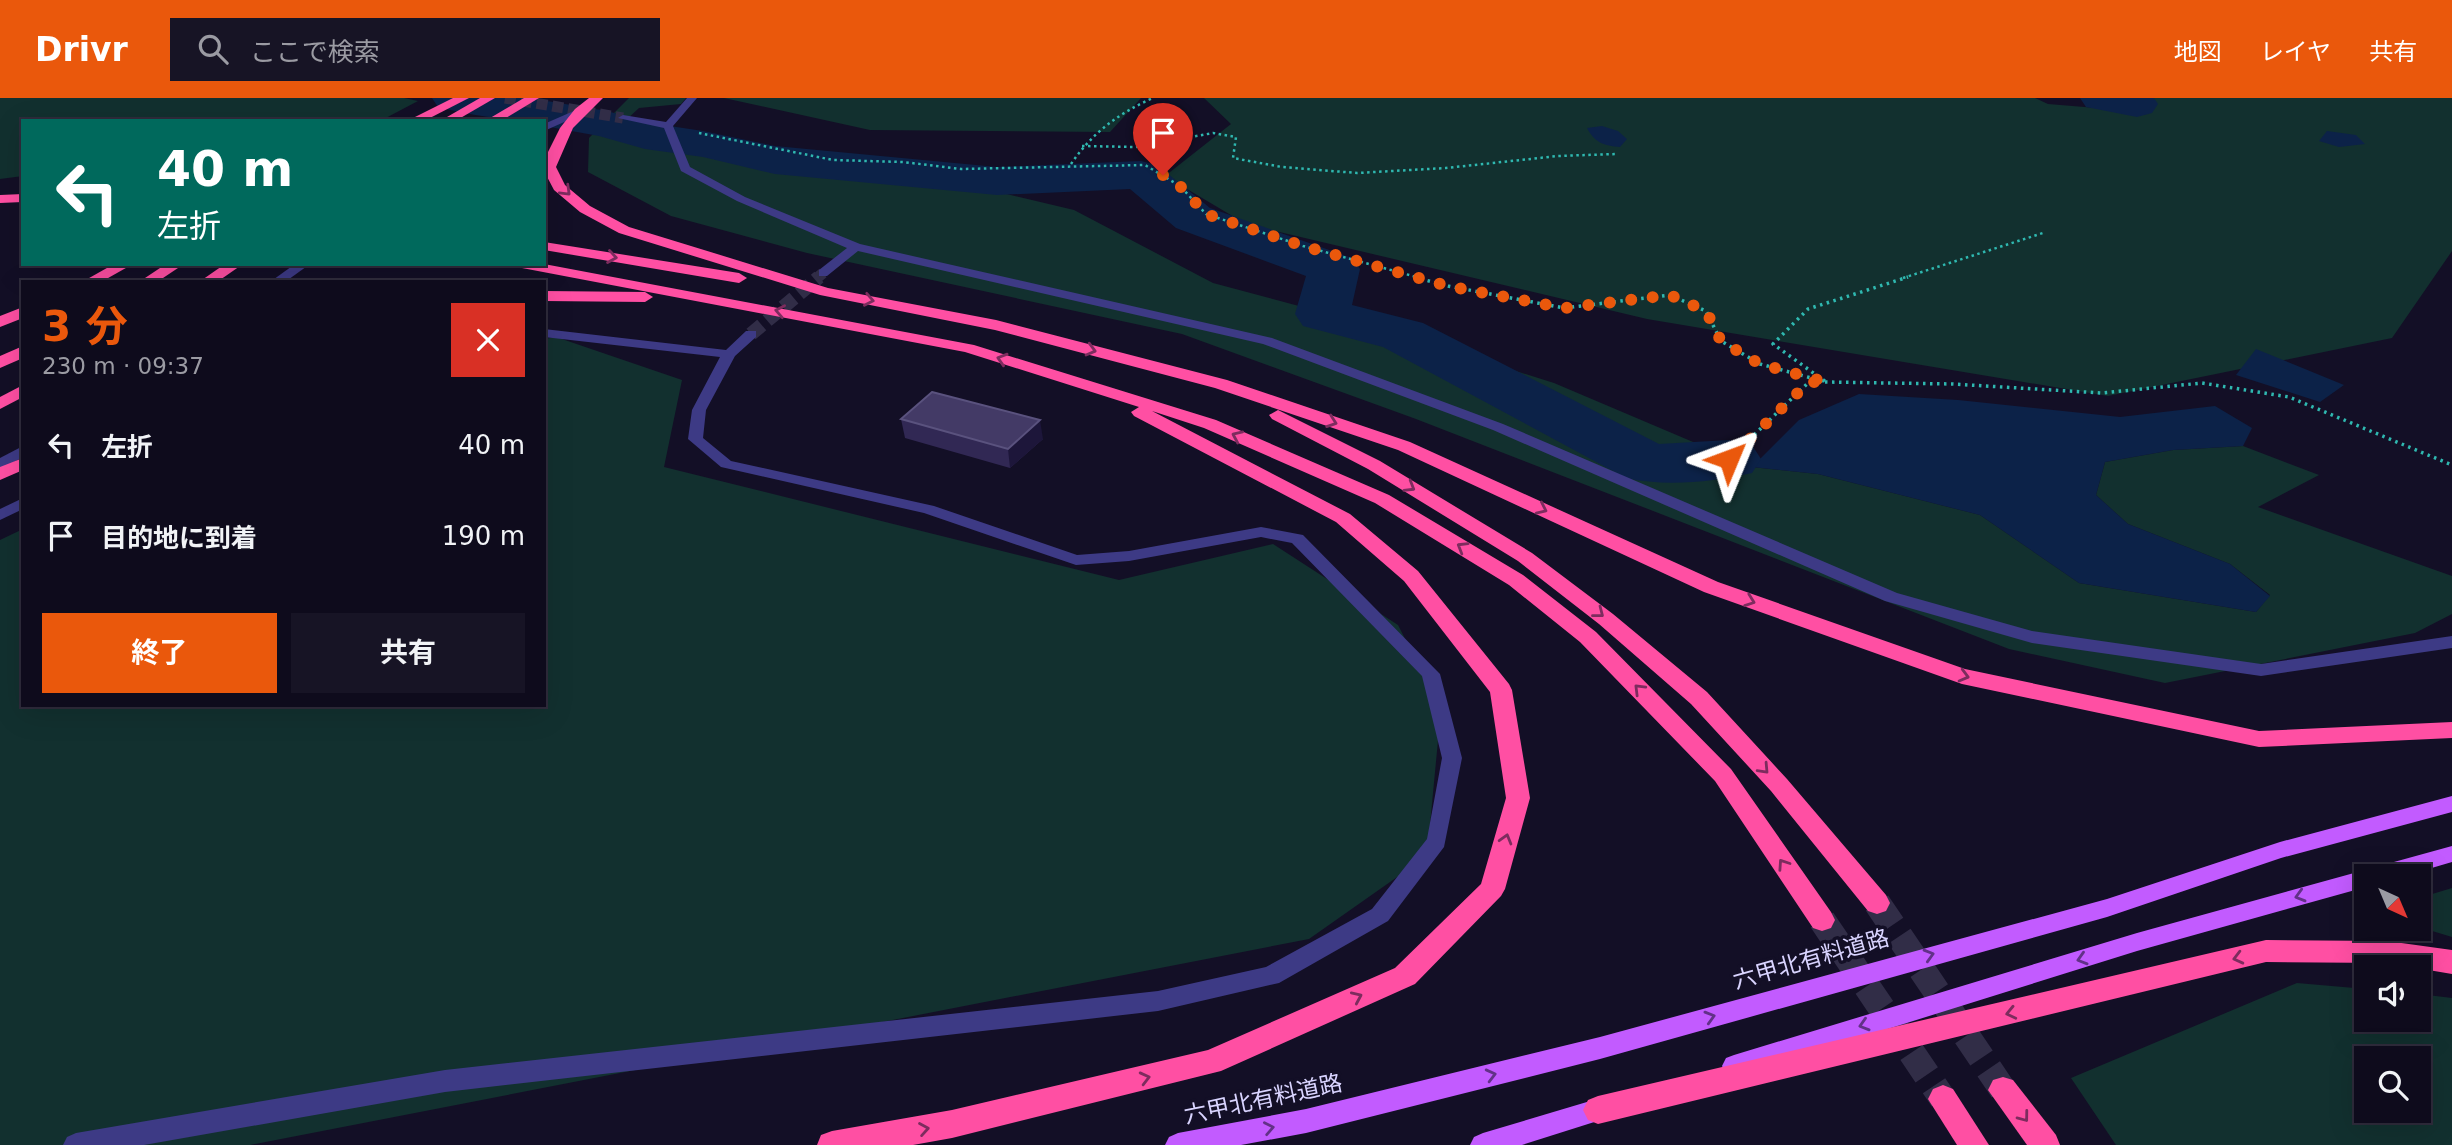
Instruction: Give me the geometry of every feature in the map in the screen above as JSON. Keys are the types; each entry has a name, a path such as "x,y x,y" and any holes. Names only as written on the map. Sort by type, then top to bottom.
{"highway":[{"path":"417,119 463,98"},
{"path":"449,119 489,98"},
{"path":"495,119 533,98"},
{"path":"597,98 576,113 559,137 549,167 559,187 585,209 624,230 825,292"},
{"path":"0,199 21,198"},
{"path":"0,212 21,212"},
{"path":"546,246 825,292 996,325 1221,384 1404,446 1711,587 1962,676 2259,740 2452,730"},
{"path":"93,280 123,266"},
{"path":"149,280 174,266"},
{"path":"209,280 233,266"},
{"path":"533,266 968,348 1210,424 1382,499 1516,580 1588,637 1723,775 1822,920"},
{"path":"546,296 724,300"},
{"path":"0,322 21,313"},
{"path":"0,363 21,352"},
{"path":"1221,384 1374,465 1525,557 1606,619 1699,698 1779,785 1877,903"},
{"path":"832,1145 952,1124 1211,1062 1405,976 1492,889 1518,798 1501,690 1411,576 1343,517 1091,387"},
{"path":"0,404 21,391"},
{"path":"0,474 21,464"},
{"path":"1598,1110 2266,951 2387,953 2452,962"},
{"path":"2003,1090 2045,1145"},
{"path":"1943,1099 1974,1145"}],"main road":[{"name":"六甲北有料道路","path":"1178,1145 1306,1121 1600,1048 2107,908 2280,850 2452,804"},
{"path":"2415,864 2452,854"},
{"path":"1483,1145 1856,1027 2137,942 2354,881"}],"street":[{"path":"668,126 692,98"},
{"path":"546,127 576,113"},
{"path":"623,118 668,126"},
{"path":"668,126 685,169 741,200 856,247 1267,341 1499,427 1891,597 2032,637 2261,670 2452,642"},
{"path":"823,273 856,247"},
{"path":"279,280 300,266"},
{"path":"546,333 729,354"},
{"path":"76,1145 445,1082 1158,1001 1271,976 1380,915 1437,841 1452,758 1431,674 1297,539 1261,531 1129,555 1076,561 928,509 726,464 695,439 699,410 729,354 751,334"},
{"path":"0,465 21,451"},
{"path":"0,515 21,504"}],"path":[{"path":"1071,165 1083,146 1124,110 1153,98"},
{"path":"668,126 833,160 903,162 961,169 1145,165 1180,186 1206,214 1303,246 1448,286 1564,308 1670,295 1706,311 1721,341 1760,364 1826,382"},
{"path":"1083,146 1136,147 1213,133 1236,137 1233,158 1282,167 1357,173 1447,168 1558,156 1616,154"},
{"path":"1826,382 1773,344 1808,309 2043,233"},
{"path":"1729,459 1809,382 1952,384 2102,393 2202,383 2289,397 2452,465"}],"green space":[{"path":"0,98 404,98 418,101 384,119 21,119 21,176 0,179"},
{"path":"629,98 686,98 681,104 639,108 611,134 694,153 725,141 900,169 1074,210 1213,283 1377,327 1554,383 1752,467 1818,474 1980,515 2079,583 2256,612 2270,595 2230,564 2128,524 2096,495 2105,462 2173,450 2243,446 2319,475 2258,507 2452,576 2452,614 2415,633 2165,683 2009,649 1416,419 1182,334 807,253 671,216 588,172 589,138"},
{"path":"724,98 1141,98 1110,132 870,130"},
{"path":"1204,98 2035,98 2048,104 2121,110 2147,98 2452,98 2452,251 2392,338 2108,396 1647,319 1246,224 1165,176 1231,124"},
{"path":"556,337 682,380 664,467 1119,580 1273,544 1398,625 1441,709 1427,856 1309,939 250,1145 0,1145 0,540 21,530 21,707 546,707 546,339"},
{"path":"2452,888 2452,937 2431,931 2431,894"},
{"path":"2297,983 2354,988 2354,1032 2431,1032 2431,995 2452,998 2452,1145 2116,1145 2071,1078"}],"water":[{"path":"1602,126 1618,131 1627,139 1620,147 1609,146 1593,137 1587,128"},
{"path":"2327,131 2356,135 2365,144 2339,147 2319,141"},
{"path":"2256,349 2344,385 2320,402 2236,375"},
{"path":"1859,394 1958,400 2120,417 2215,406 2252,428 2243,446 2173,450 2105,462 2096,495 2128,524 2230,564 2270,596 2256,612 2079,583 1980,515 1818,474 1752,467 1799,420"}],"building":[{"path":"932,392 1040,420 1008,449 901,419"}],"waterway":[{"path":"453,98 607,124 645,136 703,144 775,160 997,181 1141,175 1193,218 1334,269 1322,314 1403,335 1649,464 1729,459"},
{"path":"2101,98 2137,104"}],"tunnel":[{"path":"505,98 623,118"},
{"path":"817,278 823,273"},
{"path":"751,334 819,277"},
{"path":"1877,903 2003,1090"},
{"path":"1822,920 1943,1099"}],"route":[{"path":"1163,175 1180,186 1206,214 1303,246 1448,286 1564,308 1670,295 1706,311 1721,341 1760,364 1826,382 1809,382 1729,459"}]}
